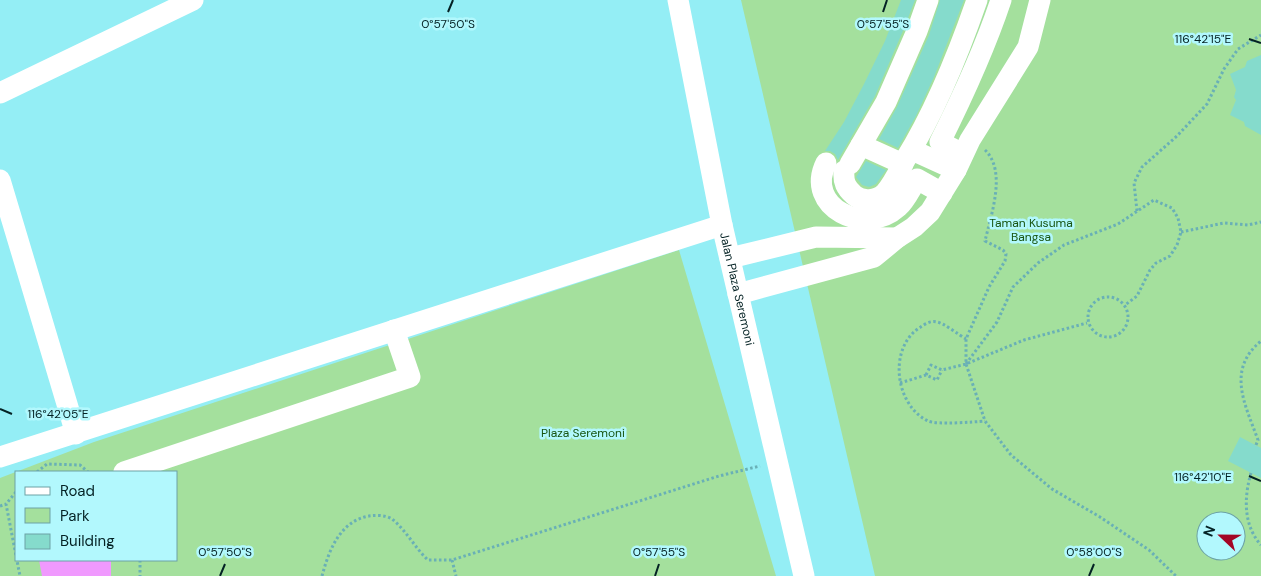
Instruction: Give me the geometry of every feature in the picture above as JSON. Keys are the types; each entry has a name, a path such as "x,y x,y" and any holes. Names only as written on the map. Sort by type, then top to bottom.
{"street":[{"path":"0,93 193,0"},
{"name":"Jalan Plaza Seremoni","path":"678,0 722,225 804,576"},
{"path":"928,0 917,31 886,102 861,145 840,166 821,179 823,193 829,203 842,214 856,219 871,220 885,216 897,208 906,198 917,179 942,193"},
{"path":"840,166 847,189 857,198 872,200 884,194 929,118 962,44 977,0"},
{"path":"963,155 940,142 987,41 1001,0"},
{"path":"738,294 874,257 914,227 930,212 1028,47 1040,0"},
{"path":"861,145 907,157 963,155"},
{"path":"0,180 76,434"},
{"path":"0,458 722,225"},
{"path":"730,258 816,237 897,238"},
{"path":"833,237 840,266"},
{"path":"127,471 410,377 394,330"}],"path":[{"path":"1137,211 1134,183 1142,167 1177,136 1207,104 1224,68 1238,49 1261,35"},
{"path":"963,155 987,151 994,166 997,186 985,241 1003,250 1006,254 1005,261 989,286 966,339 966,364 985,422 1011,454 1052,490 1100,516 1149,550 1176,576"},
{"path":"966,364 997,322 1013,287 1038,263 1064,245 1118,224 1154,200 1172,208 1178,218 1181,232 1178,245 1170,256 1156,263 1150,270 1136,296 1125,305"},
{"path":"1181,232 1224,223 1248,225 1261,222"},
{"path":"1113,296 1125,305 1129,319 1123,332 1110,338 1096,335 1087,323 1088,308 1099,298 1113,296"},
{"path":"966,339 937,322 928,323 914,332 904,343 900,359 900,383 907,401 919,415 930,422 985,422"},
{"path":"926,375 931,365 942,370 966,364 1024,340 1087,323"},
{"path":"1256,445 1258,440 1242,398 1240,379 1244,361 1252,348 1261,341"},
{"path":"900,383 926,375 937,380 942,370"},
{"path":"322,576 328,554 340,533 358,518 376,515 390,518 428,560 452,560 719,476 778,462"},
{"path":"38,471 47,464 80,465 87,471"},
{"path":"1251,473 1246,490 1247,519 1255,539 1261,545"},
{"path":"0,506 6,504 15,493"},
{"path":"6,504 15,543"},
{"path":"452,560 456,576"},
{"path":"17,561 20,576"},
{"path":"140,561 140,576"}],"green space":[{"name":"Taman Kusuma Bangsa","path":"741,0 1261,0 1261,576 875,576"},
{"name":"Plaza Seremoni","path":"679,250 776,576 0,576 0,478 15,472 15,561 178,561 178,471 18,471 94,442"}],"shaded area":[{"path":"39,561 111,561 111,576 42,576"}],"building":[{"path":"901,0 915,0 875,96 838,160 835,154 825,151 844,122 864,84 885,41"},
{"path":"940,0 964,0 934,77 916,116 898,148 879,139 897,107 929,35"},
{"path":"1261,55 1261,135 1245,126 1244,122 1230,115 1236,100 1234,97 1236,90 1230,74 1245,67 1247,61"},
{"path":"866,161 886,170 876,184 869,187 862,185 856,177"},
{"path":"1240,437 1261,448 1261,478 1228,461"}]}
